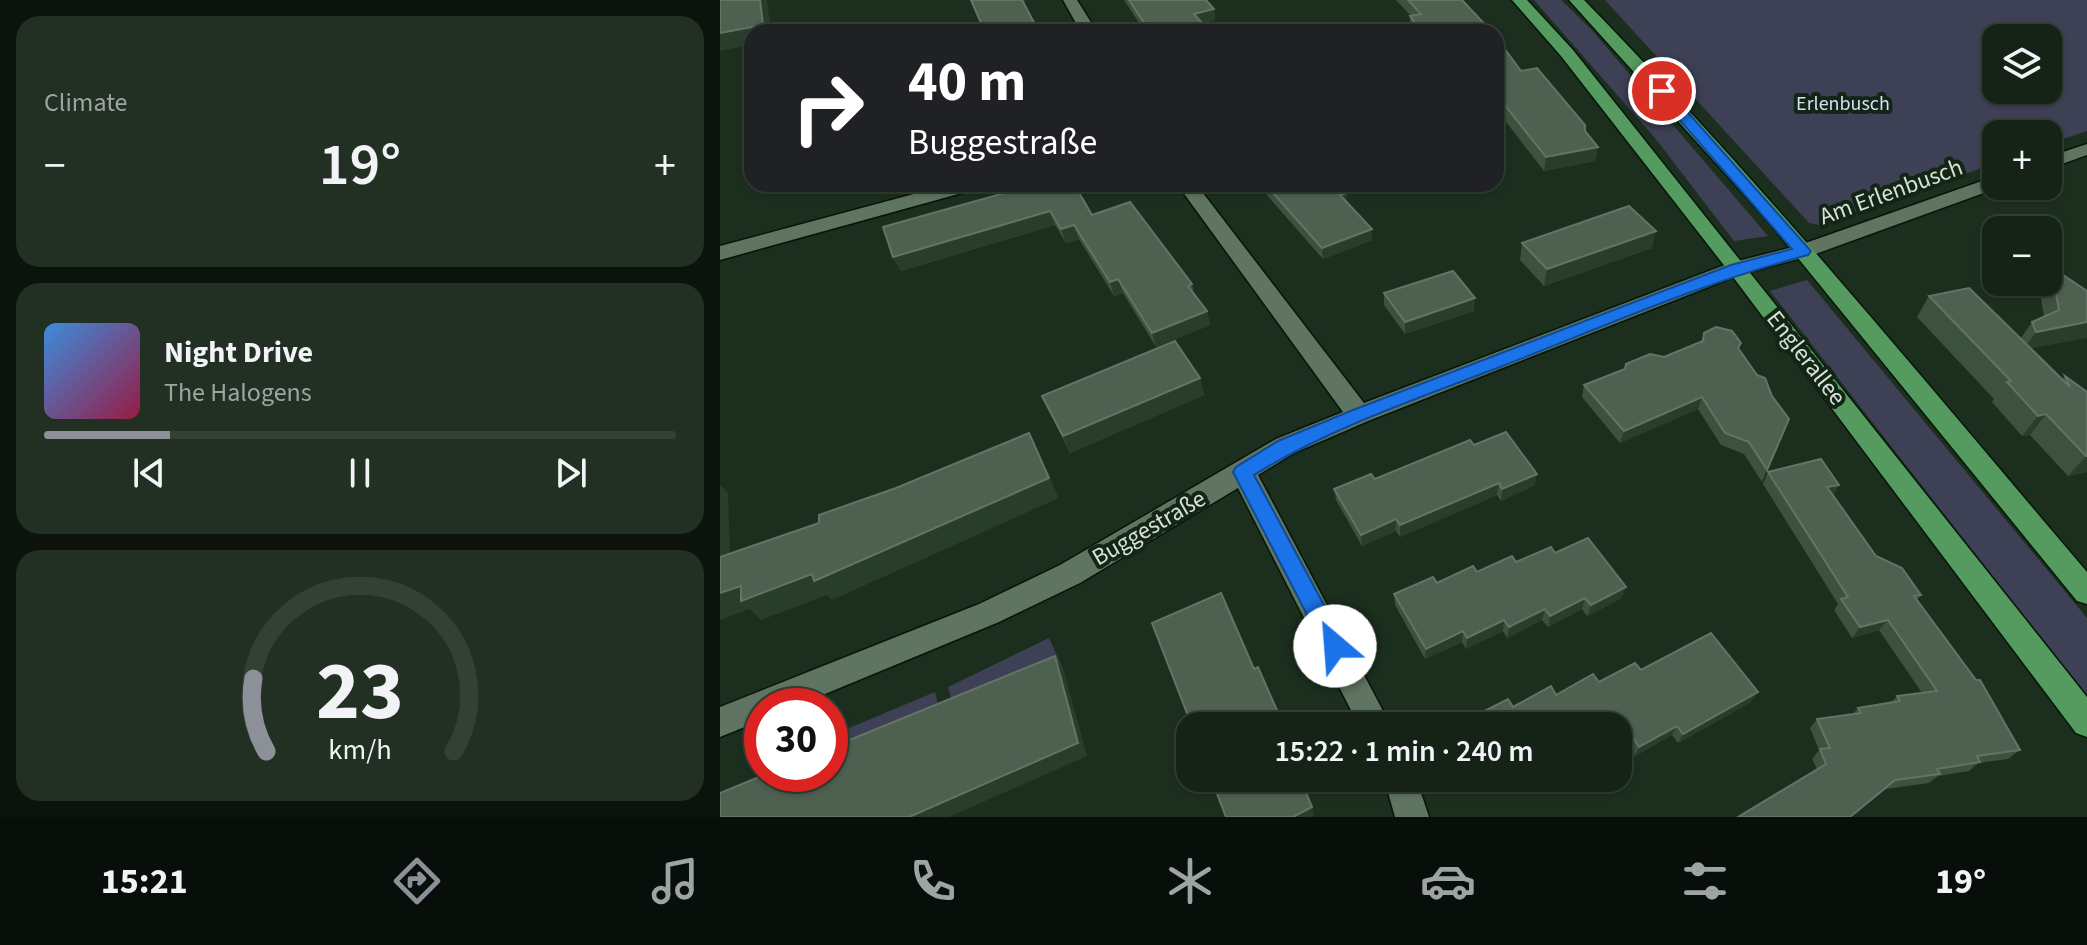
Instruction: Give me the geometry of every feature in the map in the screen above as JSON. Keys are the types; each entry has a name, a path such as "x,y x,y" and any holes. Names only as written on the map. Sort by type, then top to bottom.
{"main road":[{"name":"Englerallee","path":"1519,0 1567,53 1737,268 2087,722"},
{"path":"1576,0 1624,48 1803,251 2087,592"}],"street":[{"path":"1070,0 1084,24"},
{"path":"2062,158 2087,149"},
{"name":"Am Erlenbusch","path":"1803,251 1982,187"},
{"path":"720,253 944,192"},
{"path":"1192,192 1359,415"},
{"name":"Buggestraße","path":"720,722 989,613 1083,566 1285,446 1737,268 1803,251"},
{"path":"1243,472 1368,712"},
{"path":"1404,792 1412,817"}],"green space":[{"path":"1534,0 1561,0 1591,29 1768,236 1734,241 1655,138"},
{"name":"Erlenbusch","path":"1605,0 2087,0 2087,131 2062,139 2062,120 1982,120 1982,168 1819,225 1809,223"},
{"path":"1807,280 2087,618 2087,697 1770,291"},
{"path":"1049,638 1064,671 956,715 948,687"},
{"path":"935,692 942,722 848,761 848,728"}],"building":[{"path":"720,0 760,0 763,24 744,24 744,29 720,33"},
{"path":"971,0 1022,0 1035,24 982,24"},
{"path":"1129,0 1206,0 1214,9 1194,14 1203,24 1145,24"},
{"path":"1408,0 1462,0 1484,24 1416,24 1410,16 1421,14"},
{"path":"1504,48 1521,71 1537,68 1585,125 1585,131 1598,147 1546,157 1504,104"},
{"path":"1008,192 1079,192 1092,215 1130,202 1192,284 1188,286 1207,311 1152,333 1118,279 1110,282 1074,225 1061,229 1050,211 893,257 883,227"},
{"path":"1272,192 1347,193 1340,195 1372,229 1322,248"},
{"path":"1629,206 1656,231 1547,269 1522,243"},
{"path":"1453,271 1475,298 1405,322 1384,293"},
{"path":"2062,274 2087,291 2087,322 2036,332 2032,322 2059,310 2056,296 2062,296"},
{"path":"1969,288 2070,387 2065,376 2087,392 2087,456 2046,414 2038,416 2007,382 2011,381 1929,296"},
{"path":"1716,327 1732,331 1741,343 1738,348 1757,375 1765,378 1772,396 1789,419 1767,470 1749,442 1725,433 1702,397 1624,431 1584,385 1625,369 1626,364 1650,354 1664,357 1703,341 1704,333"},
{"path":"1175,341 1200,378 1063,436 1042,396"},
{"path":"1506,432 1537,474 1502,489 1499,483 1400,525 1396,519 1361,535 1334,489 1371,474 1375,479 1470,440 1474,445"},
{"path":"1029,433 1049,478 814,581 812,574 741,601 741,586 720,593 720,557 819,523 819,515 896,488"},
{"path":"1821,459 1839,485 1827,487 1876,556 1902,568 1921,595 1914,596 1976,680 1980,680 2020,750 1977,756 1980,762 1937,769 1940,774 1895,780 1850,817 1738,817 1826,764 1820,749 1830,748 1817,719 1861,713 1858,708 1900,701 1897,696 1937,691 1888,620 1860,627 1841,599 1848,597 1768,472"},
{"path":"1588,538 1626,587 1591,605 1585,598 1550,616 1545,609 1509,627 1504,620 1467,638 1463,631 1426,649 1394,594 1433,577 1437,583 1473,566 1477,572 1512,556 1516,562 1551,547 1555,553"},
{"path":"1221,593 1254,669 1258,667 1278,712 1187,712 1152,623"},
{"path":"1711,633 1758,692 1683,734 1677,726 1639,747 1632,740 1632,712 1483,712 1508,699 1513,707 1551,686 1556,695 1593,674 1599,682 1635,663 1641,670"},
{"path":"1055,656 1078,743 909,817 720,817 720,793 744,783 744,792 848,792 848,741"},
{"path":"1216,792 1306,792 1312,807 1293,817 1226,817"}],"route":[{"path":"1335,646 1243,472 1285,446 1359,415 1737,268 1803,251 1662,91"}]}
